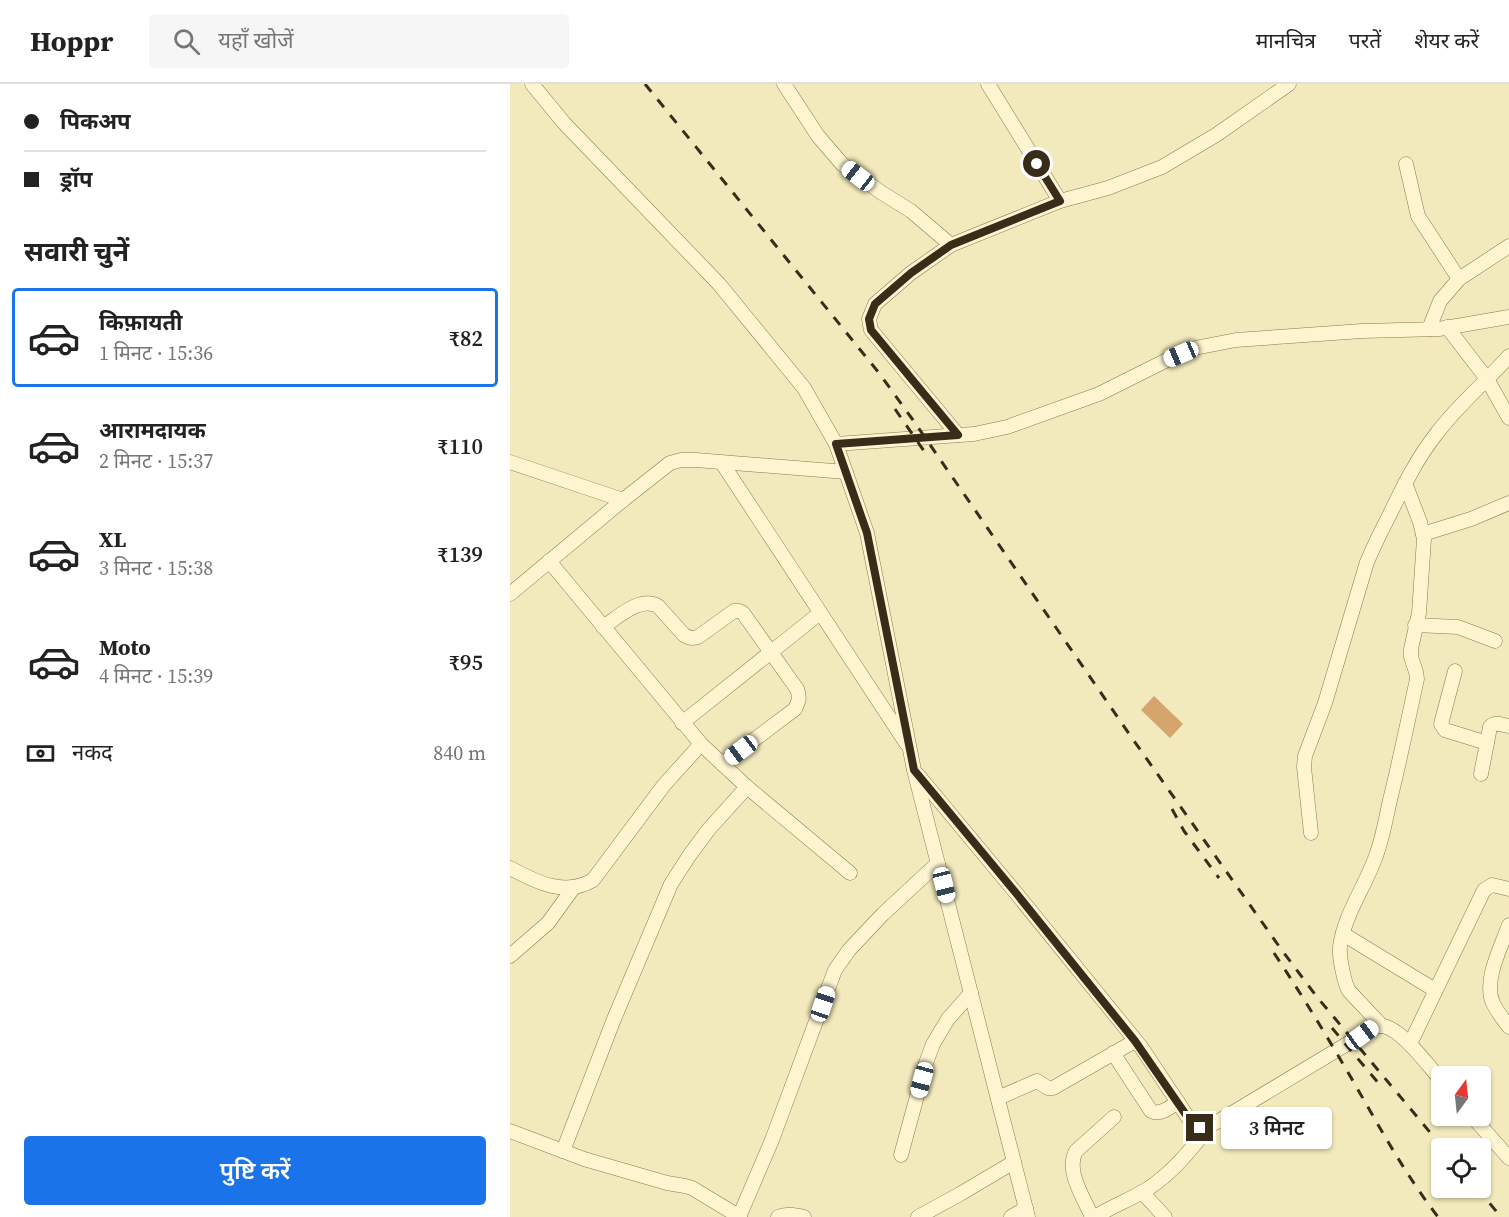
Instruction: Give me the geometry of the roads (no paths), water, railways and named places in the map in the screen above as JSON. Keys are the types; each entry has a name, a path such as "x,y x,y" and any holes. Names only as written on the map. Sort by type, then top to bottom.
{"street":[{"path":"532,84 564,123 719,284 804,388 836,444 867,533 914,770 1027,1213 1011,1217"},
{"path":"784,84 818,136 842,164 911,211 951,245"},
{"path":"988,84 1060,201"},
{"path":"958,435 871,330 869,319 875,304 911,273 951,245 1060,201 1108,188 1162,167 1216,135 1289,84"},
{"path":"1406,164 1418,216 1459,279"},
{"path":"1429,329 1440,301 1459,279 1509,246"},
{"path":"836,444 974,434 1007,427 1099,394 1195,348 1236,340 1362,331 1429,329 1509,317"},
{"path":"1447,327 1487,380 1509,418"},
{"path":"1311,833 1304,767 1305,756 1325,703 1375,542 1405,483 1437,432 1509,356"},
{"path":"510,594 670,463 681,460 846,472"},
{"path":"722,463 910,750"},
{"path":"511,464 622,500"},
{"path":"1405,483 1423,534 1424,551 1419,613 1411,649 1417,679 1378,852 1354,903 1343,934 1340,956 1345,985 1349,991 1382,1026 1395,1031 1410,1044 1431,1068"},
{"path":"1423,534 1471,519 1509,503"},
{"path":"549,561 701,744 747,787 850,873"},
{"path":"603,627 646,602 658,606 684,635 694,639 734,611 743,613 797,689 799,702 795,709 722,764"},
{"path":"682,723 820,613"},
{"path":"1415,625 1458,627 1495,641"},
{"path":"1455,671 1441,724 1445,730 1487,743"},
{"path":"1481,774 1490,727 1497,723 1509,726"},
{"path":"510,868 550,886 582,886 593,880 664,785 701,744"},
{"path":"914,770 1135,1041 1195,1125 1200,1128 1229,1116 1373,1028 1382,1026"},
{"path":"563,1151 614,1019 671,884 709,829 747,787"},
{"path":"510,1131 584,1159 655,1180 693,1188 739,1217 772,1140 835,970 849,950 883,914 938,863"},
{"path":"1410,1044 1484,890 1492,885 1509,889"},
{"path":"510,956 548,923 574,887"},
{"path":"1343,934 1436,990"},
{"path":"1508,934 1491,973 1490,993 1493,1004 1509,1027"},
{"path":"901,1155 933,1044 948,1019 971,993"},
{"path":"998,1098 1037,1081 1048,1088 1053,1088 1135,1041"},
{"path":"1113,1053 1150,1112 1159,1113 1178,1102"},
{"path":"1114,1117 1076,1151 1072,1162 1076,1180 1093,1217 1142,1192 1165,1175 1179,1164 1209,1126"},
{"path":"1481,1126 1509,1158"},
{"path":"918,1217 1014,1162"},
{"path":"1142,1192 1165,1217"},
{"path":"778,1217 784,1214 804,1217"}],"railway":[{"path":"645,84 879,373 1281,949 1317,997 1435,1138"},
{"path":"895,409 926,454"},
{"path":"1172,809 1184,831 1219,878"},
{"path":"1274,953 1404,1167 1438,1217"},
{"path":"1332,1028 1380,1085"},
{"path":"1485,1198 1501,1217"}]}
